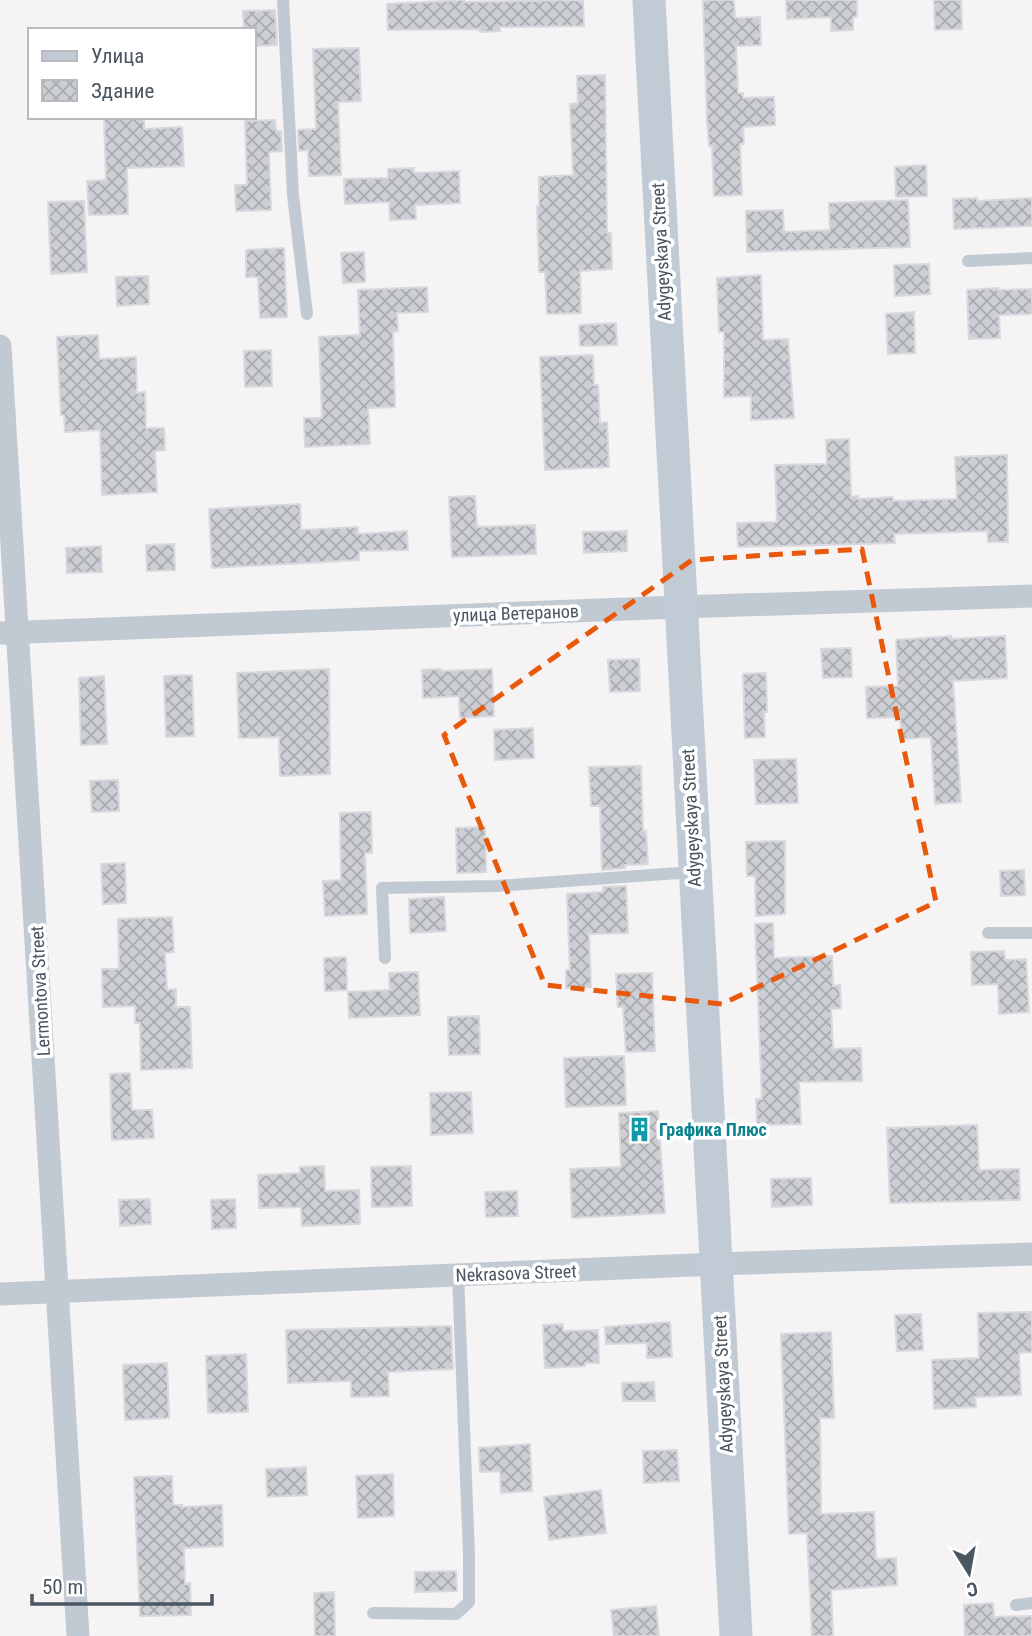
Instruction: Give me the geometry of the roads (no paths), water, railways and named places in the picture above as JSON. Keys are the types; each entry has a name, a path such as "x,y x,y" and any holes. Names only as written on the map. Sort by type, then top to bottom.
{"main road":[{"name":"Adygeyskaya Street","path":"649,0 679,607 736,1636"}],"street":[{"name":"Lermontova Street","path":"0,346 9,633 58,1292 78,1636"},
{"name":"улица Ветеранов","path":"9,633 1032,596"},
{"name":"Nekrasova Street","path":"0,1294 1032,1254"}],"lane":[{"path":"284,0 293,195 307,314"},
{"path":"968,261 1032,258"},
{"path":"385,958 382,888 495,886 694,872"},
{"path":"988,933 1032,933"},
{"path":"373,1613 456,1614 469,1602 458,1275"},
{"path":"1016,1605 1032,1603"}],"place":[{"name":"Графика Плюс","path":"639,1129"}]}
